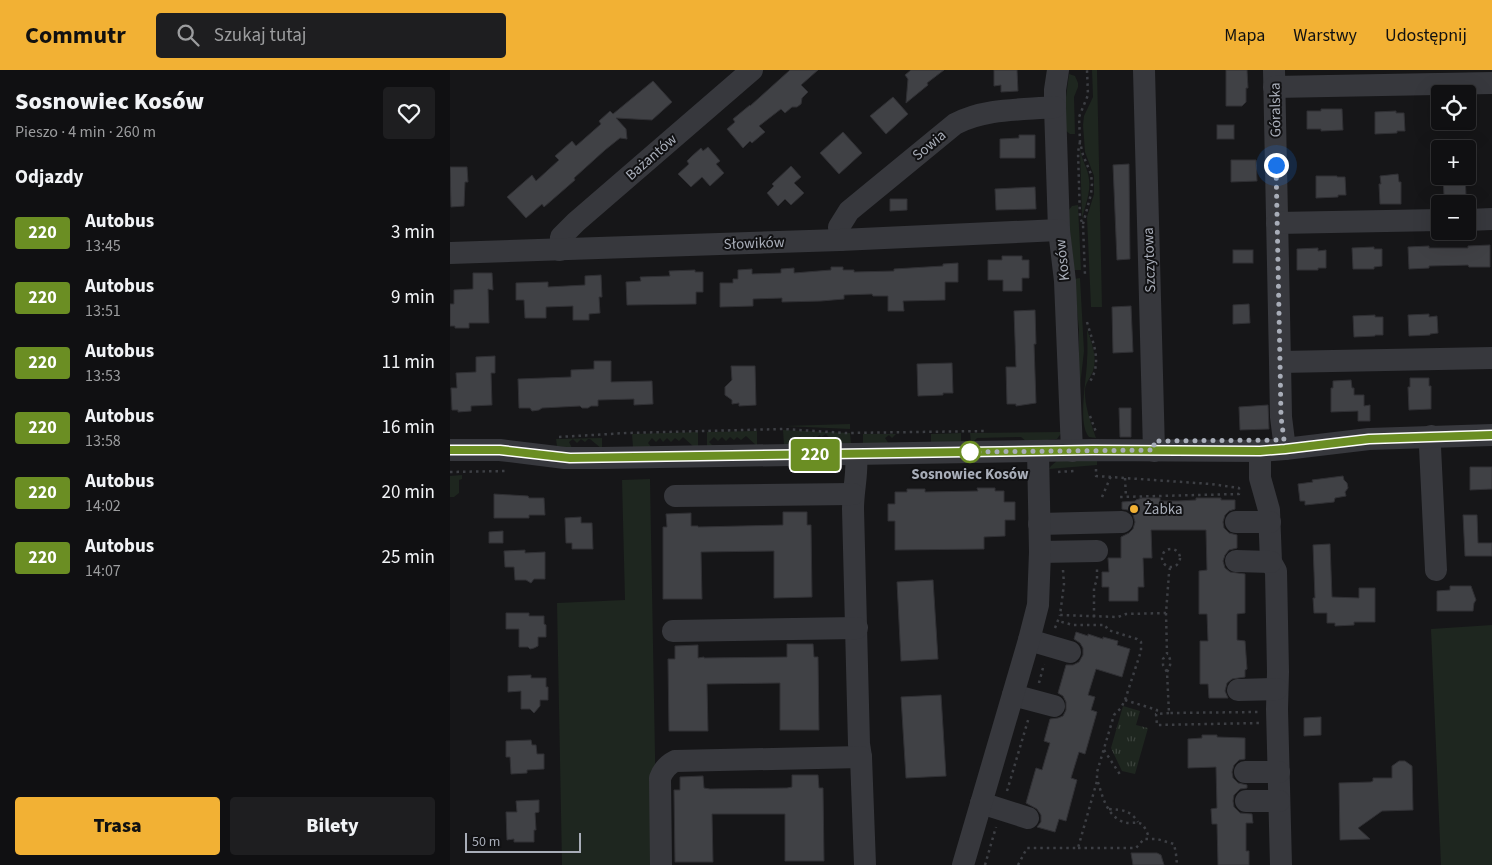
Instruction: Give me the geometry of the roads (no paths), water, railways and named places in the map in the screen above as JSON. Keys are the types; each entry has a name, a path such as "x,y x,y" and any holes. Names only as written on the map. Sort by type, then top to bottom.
{"street":[{"name":"Bażantów","path":"560,250 561,237 576,222 752,70"},
{"name":"Kosów","path":"1058,70 1055,107 1059,230 1065,281 1072,451"},
{"name":"Szczytowa","path":"1144,70 1154,450"},
{"path":"1274,79 1492,83"},
{"name":"Góralska","path":"1274,79 1281,417 1285,449"},
{"name":"Sowia","path":"840,240 839,226 849,211 964,118 980,114 1055,107"},
{"path":"1476,220 1492,219"},
{"path":"1277,223 1431,220"},
{"name":"Słowików","path":"450,253 840,240 1059,230"},
{"path":"1280,362 1492,358"},
{"path":"450,450 500,450 570,458 1038,451 1260,451 1369,439 1492,435"},
{"path":"1431,436 1436,570"},
{"path":"963,865 981,803 1033,700 1049,646 1038,605 1050,552 1040,524 1038,451"},
{"path":"1260,451 1260,478 1270,510 1271,562 1276,571 1281,865"},
{"path":"856,454 858,467 853,494 859,744 865,865"},
{"path":"675,496 853,494"},
{"path":"1040,524 1122,522"},
{"path":"1236,522 1270,522"},
{"path":"1050,552 1097,551"},
{"path":"1236,561 1271,562"},
{"path":"673,631 857,628"},
{"path":"1238,690 1277,689"},
{"path":"661,865 660,778 668,765 675,762 861,757"},
{"path":"1245,772 1279,772"},
{"path":"1246,802 1280,801"},
{"path":"981,803 1028,818"}],"place":[{"name":"Sosnowiec Kosów","path":"970,452"},
{"name":"Żabka","path":"1134,509"}]}
